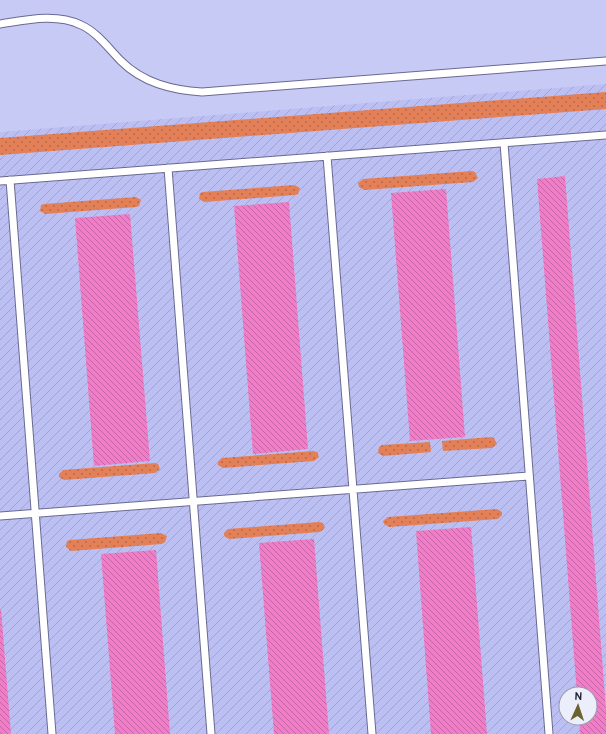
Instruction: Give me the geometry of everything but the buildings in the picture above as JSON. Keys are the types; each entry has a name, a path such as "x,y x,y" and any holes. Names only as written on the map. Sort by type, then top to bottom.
{"lane":[{"path":"0,24 46,18 66,20 82,25 105,43 122,62 138,74 156,85 185,91 202,92 606,62"},
{"path":"0,181 606,135"},
{"path":"504,143 549,734"},
{"path":"327,156 372,734"},
{"path":"168,168 211,734"},
{"path":"10,180 52,734"},
{"path":"0,516 529,476"}],"shaded area":[{"path":"606,84 606,734 0,734 0,132"},
{"path":"606,92 606,109 0,155 0,138"},
{"path":"475,172 478,178 473,182 364,190 359,187 358,183 363,179"},
{"path":"294,185 300,188 298,194 295,195 204,202 199,199 200,193 203,192"},
{"path":"136,197 141,200 139,206 136,207 45,214 40,211 41,205 44,204"},
{"path":"494,438 497,444 492,448 443,451 442,441"},
{"path":"430,442 431,452 383,456 378,453 379,447 382,445"},
{"path":"313,451 317,452 319,457 314,461 223,468 218,465 218,462 222,458"},
{"path":"158,464 160,469 155,473 64,480 59,477 59,474 63,470"},
{"path":"497,509 502,512 502,515 498,519 389,527 384,524 383,521 388,517"},
{"path":"319,522 323,523 325,528 320,532 229,539 224,536 224,533 228,529"},
{"path":"161,533 167,536 165,542 162,544 71,551 66,547 67,541 70,540"}]}
